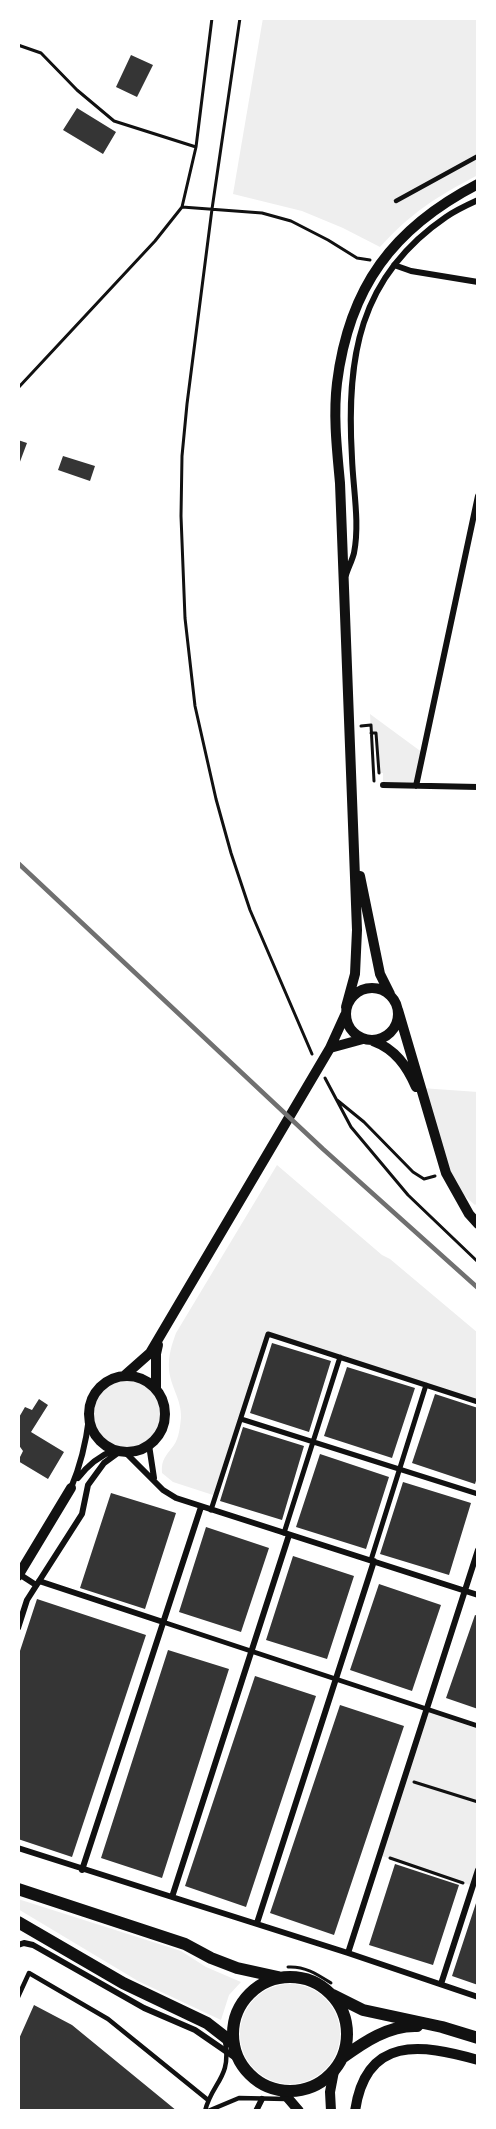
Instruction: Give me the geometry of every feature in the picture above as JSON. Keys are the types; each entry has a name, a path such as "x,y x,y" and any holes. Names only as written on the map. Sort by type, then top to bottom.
{"main road":[{"path":"18,1889 185,1944 211,1958 237,1968 261,1975 281,1972 316,1983 335,1991 363,2010 442,2027 478,2038"},
{"path":"18,1922 123,1983 207,2023 228,2043 257,2080 284,2095 305,2089 326,2079 342,2058 347,2031 345,2017 335,1991"},
{"path":"228,2043 244,2000 255,1989 281,1972"},
{"path":"342,2058 360,2044 395,2029 411,2026 442,2027"}],"street":[{"path":"424,1103 409,1070 396,1054 385,1045 368,1040 351,1030 346,1011 355,974 357,930 340,483 336,434 336,385 351,319 380,261 428,214 451,198 478,184"},
{"path":"343,584 354,554 356,530 350,431 351,384 358,345 368,314 385,276 412,244 438,223 478,200"},
{"path":"394,265 411,271 478,282"},
{"path":"416,786 478,496"},
{"path":"379,785 478,786"},
{"path":"353,841 380,974 396,1002 446,1173 469,1214 478,1224"},
{"path":"123,1376 150,1353 330,1048 350,999 364,988 382,989 390,994"},
{"path":"330,1048 381,1039 389,1035 395,1028 398,1010"},
{"path":"156,1389 156,1354 162,1333"},
{"path":"211,1510 268,1334 478,1402"},
{"path":"172,1897 340,1357"},
{"path":"71,1488 81,1465 86,1442 89,1406 94,1395 101,1386 112,1379 123,1376 135,1377 147,1382 156,1389 165,1410 165,1422 160,1434 143,1449 101,1455 85,1469 18,1575 478,1726"},
{"path":"257,1923 426,1385"},
{"path":"88,1418 98,1440 119,1451 176,1498 478,1595"},
{"path":"241,1419 478,1494"},
{"path":"149,1445 155,1482"},
{"path":"18,1628 27,1600 82,1514 88,1485 105,1463 119,1451"},
{"path":"82,1870 201,1507"},
{"path":"348,1953 478,1550"},
{"path":"18,1848 82,1870 257,1923 478,1997"},
{"path":"441,1984 478,1870"},
{"path":"18,1945 24,1943 33,1945 144,2008 228,2043"},
{"path":"355,2111 362,2083 372,2069 380,2060 400,2049 430,2050 478,2060"},
{"path":"331,2111 330,2092 334,2071"},
{"path":"284,2095 293,2111"},
{"path":"284,2095 299,2111"},
{"path":"256,2111 262,2099"}],"lane":[{"path":"396,201 478,156"},
{"path":"18,1997 29,1972 108,2019 208,2100"},
{"path":"206,2111 208,2100 222,2079 228,2043"},
{"path":"206,2111 239,2098 262,2099 284,2095"}],"path":[{"path":"18,388 154,241 182,207 196,147 212,18"},
{"path":"240,18 212,209 182,456 181,545 189,658 195,706 206,758 231,853 250,910 305,1041 316,1060"},
{"path":"18,45 41,54 76,90 114,121 196,147"},
{"path":"182,207 262,213 282,218 328,240 357,258 380,261"},
{"path":"348,728 370,725 379,785"},
{"path":"371,733 376,733 379,773 383,773 379,785"},
{"path":"321,1070 351,1127 408,1195 478,1262"},
{"path":"336,1099 364,1122 413,1172 424,1179 446,1173"},
{"path":"404,1779 478,1802"},
{"path":"379,1855 473,1886"},
{"path":"281,1972 298,1967 312,1971 335,1991"}],"shaded area":[{"path":"263,18 478,18 478,175 425,206 380,247 302,211 233,194"},
{"path":"370,714 423,753 416,786 383,785 383,773 379,773 376,733 371,733"},
{"path":"421,1088 478,1092 478,1202 475,1205 449,1182"},
{"path":"277,1165 478,1333 478,1402 268,1334 213,1495 173,1482 162,1473 163,1461 177,1439 181,1418 180,1405 170,1375 170,1355 176,1333"},
{"path":"127,1380 140,1383 151,1390 158,1401 161,1414 158,1427 151,1438 140,1445 127,1448 114,1445 103,1438 96,1427 93,1414 96,1401 103,1390 114,1383"},
{"path":"427,1709 478,1726 478,1870 473,1886 379,1855"},
{"path":"18,1899 181,1951 206,1967 241,1982 229,1995 221,2020 138,1981 18,1909"},
{"path":"290,1984 309,1988 325,1999 336,2015 340,2034 336,2053 325,2069 309,2080 290,2084 271,2080 255,2069 244,2053 240,2034 244,2015 255,1999 271,1988"}],"building":[{"path":"131,55 153,65 137,97 116,87"},
{"path":"77,108 116,132 103,154 63,130"},
{"path":"18,440 27,443 18,467"},
{"path":"63,456 95,466 90,481 58,470"},
{"path":"272,1343 331,1361 309,1432 250,1413"},
{"path":"347,1367 415,1388 392,1458 324,1436"},
{"path":"435,1394 478,1408 478,1474 475,1484 412,1463"},
{"path":"39,1399 48,1405 31,1432 64,1452 48,1479 18,1461 23,1451 18,1444 18,1419 25,1407 32,1410"},
{"path":"243,1427 304,1446 282,1520 220,1501"},
{"path":"320,1454 389,1477 366,1549 296,1527"},
{"path":"403,1482 471,1503 449,1575 380,1554"},
{"path":"111,1493 176,1513 145,1609 80,1588"},
{"path":"206,1527 269,1548 241,1632 179,1612"},
{"path":"293,1556 354,1576 327,1659 266,1640"},
{"path":"379,1584 441,1605 412,1691 350,1670"},
{"path":"37,1599 146,1635 72,1857 18,1839 18,1657"},
{"path":"475,1615 478,1616 478,1709 446,1698"},
{"path":"168,1650 229,1669 162,1878 101,1858"},
{"path":"255,1676 316,1696 246,1907 185,1886"},
{"path":"340,1705 404,1726 334,1935 270,1913"},
{"path":"395,1864 459,1885 433,1965 369,1945"},
{"path":"478,1897 478,1985 452,1976"},
{"path":"34,2005 72,2025 177,2111 18,2111 18,2041"}],"railway":[{"path":"18,863 323,1149 478,1288"}]}
